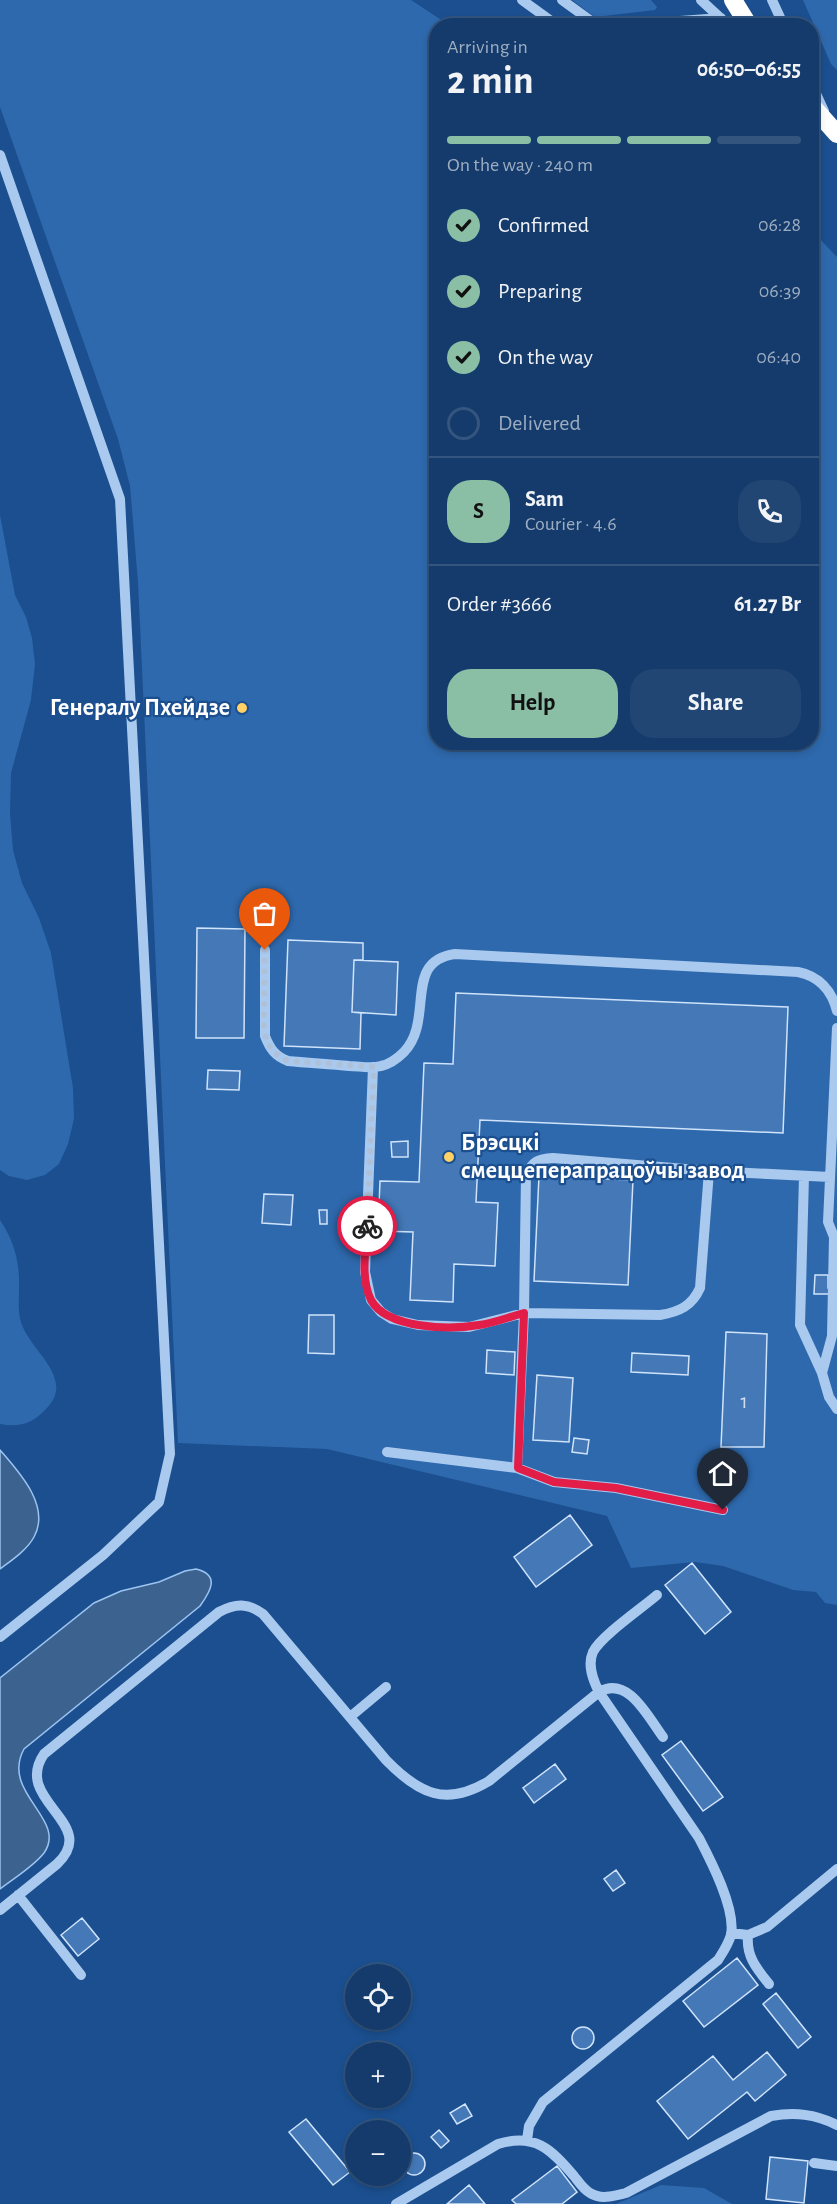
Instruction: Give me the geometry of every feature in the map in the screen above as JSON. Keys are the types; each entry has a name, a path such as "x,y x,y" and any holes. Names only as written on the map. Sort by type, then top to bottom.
{"highway":[{"path":"733,0 746,18"},
{"path":"819,114 835,132"}],"lane":[{"path":"522,0 547,18"},
{"path":"562,0 587,18"},
{"path":"701,0 721,18"},
{"path":"710,0 727,18"},
{"path":"740,0 748,18"},
{"path":"772,0 780,18"},
{"path":"819,99 835,132"},
{"path":"0,155 120,499 170,1454 159,1502 103,1555 0,1637"},
{"path":"265,950 265,1036 270,1048 278,1057 288,1061 374,1067 393,1062 411,1045 417,1034 423,977 428,968 445,956 455,954 798,972 815,977 823,984 834,1001 837,1011"},
{"path":"822,1373 832,1336 834,1237 828,1222 837,1028"},
{"path":"374,1067 365,1272 372,1300 381,1312 392,1319 418,1325 469,1327 524,1313 660,1315 686,1308 695,1299 700,1288 709,1171"},
{"path":"518,1468 526,1175 531,1164 540,1158 553,1158 709,1171 830,1177"},
{"path":"804,1176 800,1325 822,1373 829,1397 837,1409"},
{"path":"387,1452 518,1468 554,1482 616,1488 723,1510"},
{"path":"527,2140 529,2126 543,2102 718,1960 727,1947 731,1933 726,1902 699,1838 599,1692 592,1678 593,1652 601,1641 657,1595"},
{"path":"0,1910 57,1864 71,1846 67,1828 37,1784 36,1772 44,1754 219,1612 231,1606 242,1604 254,1607 263,1614 399,1774 429,1792 460,1795 489,1781 599,1692 612,1687 626,1691 663,1737"},
{"path":"350,1718 387,1687"},
{"path":"731,1933 748,1935 767,1927 837,1869"},
{"path":"18,1896 81,1976"},
{"path":"748,1935 750,1959 769,1984"},
{"path":"396,2204 498,2144 512,2140 527,2140 544,2146 557,2156 590,2193 602,2197 614,2197 626,2193 771,2116 805,2114 837,2125"},
{"path":"814,2163 837,2166"}],"shaded area":[{"path":"0,0 411,0 438,18 429,18 429,750 819,750 819,238 837,257 837,1605 825,1603 816,1592 793,1590 723,1566 695,1562 631,1568 607,1516 327,1449 178,1443 138,582 130,486 118,439 0,107"},
{"path":"572,0 651,0 657,7 655,10 595,17"},
{"path":"803,0 837,0 837,70 831,64 819,37 819,18 811,18"},
{"path":"0,515 15,595 26,617 32,638 35,664 31,700 11,773 10,814 13,850 22,883 39,918 51,953 73,1088 74,1119 68,1144 59,1164 45,1175 27,1180 9,1176 0,1170"},
{"path":"0,1220 13,1245 17,1262 20,1318 24,1330 48,1365 54,1376 56,1388 53,1400 42,1413 27,1423 17,1425 0,1424"},
{"path":"0,1450 24,1479 39,1513 38,1525 31,1542 19,1555 0,1569"},
{"path":"196,1569 209,1575 211,1580 210,1590 200,1606 24,1749 19,1765 20,1779 48,1829 49,1841 40,1858 0,1889 0,1678 94,1603 121,1591 159,1582"},
{"path":"661,2185 704,2188 732,2204 616,2204"}],"building":[{"path":"197,928 245,929 244,1038 196,1038"},
{"path":"288,940 363,943 363,960 354,960 352,1012 361,1013 360,1049 284,1046"},
{"path":"354,960 398,962 396,1015 352,1012"},
{"name":"Брэсцкі смеццеперапрацоўчы завод","path":"456,993 788,1007 783,1133 480,1120 476,1202 498,1203 495,1266 454,1264 453,1302 410,1300 413,1232 378,1231 380,1181 419,1182 424,1063 453,1064"},
{"path":"208,1070 240,1071 239,1090 207,1089"},
{"path":"408,1141 408,1157 392,1157 391,1142"},
{"path":"539,1176 633,1180 628,1285 534,1281"},
{"path":"264,1194 293,1195 291,1225 262,1223"},
{"path":"319,1210 327,1210 327,1224 320,1224"},
{"path":"815,1275 828,1275 830,1294 814,1294"},
{"path":"309,1315 334,1315 334,1354 308,1353"},
{"path":"726,1332 767,1334 764,1447 721,1447"},
{"path":"487,1350 515,1352 514,1375 486,1373"},
{"path":"632,1353 689,1356 688,1375 631,1372"},
{"path":"537,1375 573,1378 569,1442 533,1440"},
{"path":"574,1438 589,1440 587,1454 572,1452"},
{"path":"570,1515 592,1545 536,1587 514,1557"},
{"path":"692,1563 731,1612 705,1634 665,1585"},
{"path":"681,1741 723,1797 703,1811 662,1755"},
{"path":"555,1764 566,1779 534,1803 523,1788"},
{"path":"616,1870 625,1883 613,1891 604,1879"},
{"path":"82,1918 99,1939 78,1956 61,1935"},
{"path":"737,1958 758,1985 704,2027 683,2001"},
{"path":"776,1993 811,2037 798,2048 763,2004"},
{"path":"583,2027 591,2030 594,2038 591,2046 583,2049 575,2046 572,2038 575,2030"},
{"path":"767,2052 786,2075 755,2101 747,2092 688,2139 657,2101 713,2056 733,2080"},
{"path":"465,2104 472,2116 457,2124 450,2113"},
{"path":"306,2119 345,2166 345,2176 333,2185 289,2132"},
{"path":"439,2130 449,2141 441,2148 431,2137"},
{"path":"411,2154 418,2154 424,2160 422,2172 411,2174"},
{"path":"770,2157 808,2161 804,2203 766,2199"},
{"path":"557,2166 577,2192 562,2204 516,2204 512,2200"},
{"path":"469,2185 485,2204 447,2204"}],"way so far":[{"path":"265,950 265,1036 270,1048 278,1057 288,1061 374,1067 367,1226"}],"place":[{"name":"Генералу Пхейдзе","path":"242,708"},
{"name":"Брэсцкі смеццеперапрацоўчы завод","path":"449,1157"}],"route":[{"path":"367,1226 365,1272 367,1287 372,1300 381,1312 392,1319 418,1325 469,1327 524,1313 518,1468 554,1482 616,1488 723,1510"}]}
